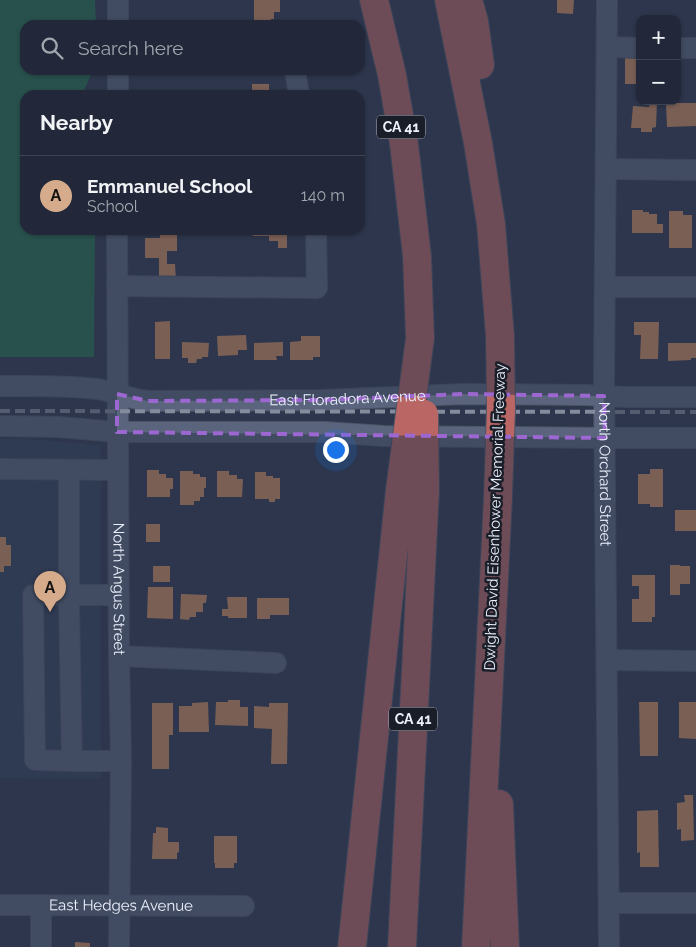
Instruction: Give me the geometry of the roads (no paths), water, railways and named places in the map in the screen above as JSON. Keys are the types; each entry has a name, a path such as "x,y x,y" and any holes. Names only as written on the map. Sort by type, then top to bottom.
{"highway":[{"name":"CA 41","path":"374,0 392,75 404,144 417,256 420,338 413,491 402,947"},
{"name":"Dwight David Eisenhower Memorial Freeway","path":"450,0 478,143 491,224 500,336 501,408 498,497 476,947"},
{"path":"468,0 474,21 482,77 488,140 491,224"},
{"path":"352,946 413,491"},
{"path":"494,587 498,802 505,947"},
{"path":"496,947 498,802"}],"street":[{"path":"118,0 118,20"},
{"name":"North Orchard Street","path":"607,0 604,438 609,947"},
{"path":"607,47 636,48"},
{"path":"681,48 696,48"},
{"path":"118,75 118,90"},
{"path":"296,75 298,90"},
{"path":"606,169 696,170"},
{"name":"North Angus Street","path":"117,235 118,595 121,760 119,947"},
{"path":"117,286 317,288 316,235"},
{"path":"605,287 696,287"},
{"name":"East Floradora Avenue","path":"0,386 73,387 99,390 135,400 148,401 323,400 463,394 696,397"},
{"name":"East Floradora Avenue","path":"0,426 59,427 117,432 324,432 384,436 696,438"},
{"path":"0,469 118,470"},
{"path":"69,470 72,761"},
{"path":"118,595 33,595 35,760 121,760"},
{"path":"119,656 276,662"},
{"path":"607,660 696,660"},
{"path":"609,903 696,903"},
{"name":"East Hedges Avenue","path":"0,905 244,906"},
{"path":"41,905 41,947"}],"railway":[{"path":"0,411 696,412"}],"place":[{"name":"Emmanuel School","path":"50,612"}]}
